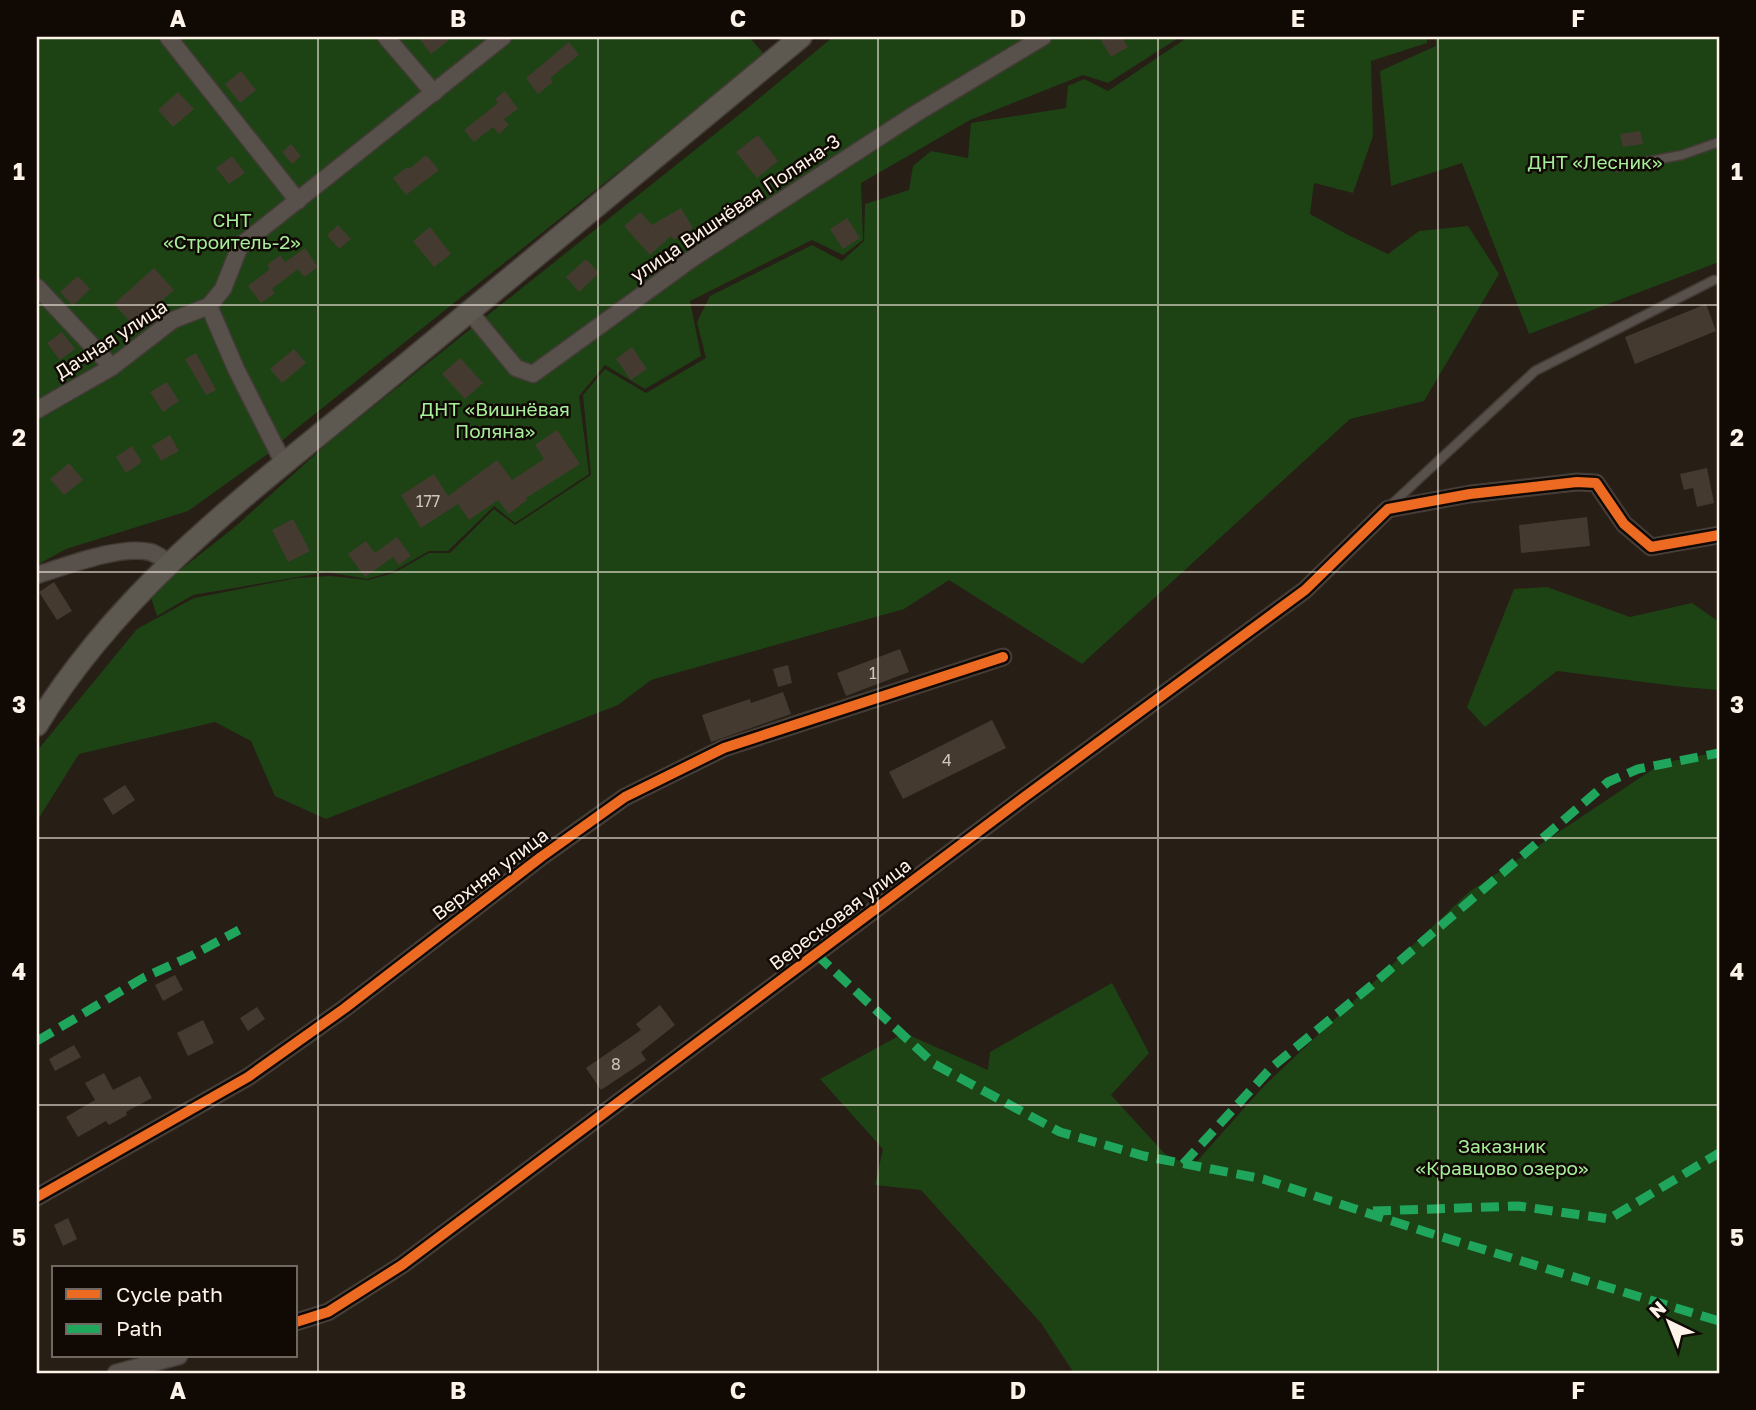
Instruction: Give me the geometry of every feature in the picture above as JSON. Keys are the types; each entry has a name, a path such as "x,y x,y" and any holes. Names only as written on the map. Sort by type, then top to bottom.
{"main road":[{"path":"37,725 92,645 169,562 801,37"}],"street":[{"path":"167,37 298,201"},
{"path":"386,37 433,93"},
{"path":"284,464 236,369 209,306 223,289 240,246 503,37"},
{"name":"улица Вишнёвая Поляна-3","path":"469,312 516,368 533,374 693,258 915,114 1043,37"},
{"path":"37,286 112,366"},
{"name":"Дачная улица","path":"37,410 112,366 173,320 209,306"},
{"path":"1388,509 1470,494 1587,482 1596,483 1624,524 1651,547 1719,535"},
{"name":"Вересковая улица","path":"298,1321 328,1312 402,1265 1023,798 1305,590 1388,509"},
{"path":"37,575 84,559 136,550 153,553 169,562"},
{"name":"Верхняя улица","path":"37,1197 248,1077 345,1008 541,857 625,797 724,748 1003,657"},
{"path":"116,1373 172,1358"}],"lane":[{"path":"1617,167 1682,155 1719,142"},
{"path":"1388,509 1535,371 1714,280"}],"green space":[{"name":"СНТ «Строитель-2»","path":"37,37 749,37 765,55 269,453 188,511 66,549 37,565"},
{"name":"ДНТ «Вишнёвая Поляна»","path":"833,37 1180,37 1108,83 1083,75 970,120 861,183 863,240 843,255 812,240 690,301 701,356 645,389 605,365 579,396 589,474 515,523 494,506 448,551 429,551 394,571 367,579 327,572 193,595 157,616 150,594 236,526 329,442"},
{"path":"1188,37 1427,37 1427,43 1371,61 1373,136 1353,193 1314,183 1310,214 1388,254 1419,231 1468,226 1499,274 1424,401 1350,419 1082,664 949,580 904,609 651,680 618,705 326,819 275,796 251,741 215,722 79,754 37,821 37,751 137,629 194,598 297,578 330,576 368,580 394,573 429,553 450,553 494,509 515,525 591,475 583,395 605,369 646,393 706,358 697,322 710,296 812,245 842,261 864,241 865,204 909,190 913,166 931,151 968,158 971,123 1066,108 1068,86 1084,79 1108,91"},
{"name":"ДНТ «Лесник»","path":"1435,37 1719,37 1719,262 1529,334 1462,163 1391,186 1380,71 1436,46"},
{"path":"1547,587 1630,617 1692,603 1719,622 1719,690 1557,671 1485,727 1467,707 1514,589"},
{"name":"Заказник «Кравцово озеро»","path":"1719,752 1719,1373 1074,1373 1041,1323 921,1190 875,1185 883,1149 820,1079 904,1033 988,1070 990,1052 1112,983 1149,1053 1111,1095 1165,1154 1192,1167 1263,1087 1469,892 1662,763"}],"building":[{"path":"418,37 453,37 431,54"},
{"path":"1099,37 1122,37 1128,47 1111,57"},
{"path":"569,42 579,55 550,78 553,82 538,94 526,78"},
{"path":"241,71 256,90 240,103 225,84"},
{"path":"505,91 518,109 504,119 509,125 499,134 493,127 474,142 464,130 498,103 495,99"},
{"path":"178,92 194,109 173,127 158,110"},
{"path":"1640,131 1643,144 1623,147 1620,134"},
{"path":"758,135 778,161 757,178 736,152"},
{"path":"291,144 301,156 292,164 282,152"},
{"path":"426,155 439,170 406,195 393,178"},
{"path":"232,156 245,173 229,184 216,168"},
{"path":"681,208 693,228 674,240 671,236 650,255 624,226 640,212 652,225"},
{"path":"847,218 860,238 843,249 830,229"},
{"path":"338,225 351,239 339,249 327,235"},
{"path":"430,227 451,254 434,267 413,241"},
{"path":"305,248 318,267 304,277 298,269 272,289 275,293 261,303 248,286 270,269 267,265 280,255 285,262"},
{"path":"586,259 599,273 579,292 566,277"},
{"path":"154,268 174,290 134,326 114,304"},
{"path":"78,276 90,289 73,306 60,292"},
{"path":"1706,304 1716,331 1635,364 1625,337"},
{"path":"62,332 75,349 60,360 47,343"},
{"path":"632,347 647,369 631,380 616,359"},
{"path":"294,349 306,363 282,383 270,369"},
{"path":"196,353 216,390 206,395 185,359"},
{"path":"460,358 483,383 465,399 442,374"},
{"path":"167,382 179,401 163,412 150,392"},
{"path":"557,430 580,464 526,498 527,500 509,514 498,500 469,520 458,504 421,528 401,495 434,474 448,496 497,460 512,480 544,459 535,445"},
{"path":"170,435 179,451 161,461 152,446"},
{"path":"132,446 142,462 126,473 116,457"},
{"path":"69,463 83,480 64,495 50,479"},
{"path":"1707,468 1714,503 1697,507 1693,488 1684,490 1680,474"},
{"path":"1587,517 1590,546 1521,553 1519,525"},
{"path":"293,519 310,551 288,562 272,530"},
{"path":"397,537 411,556 399,565 393,557 365,577 348,554 366,541 375,553"},
{"path":"54,582 72,611 57,620 39,592"},
{"path":"900,649 909,672 846,696 837,673"},
{"path":"788,665 792,683 778,687 773,669"},
{"path":"783,692 791,714 711,742 702,715 750,699 751,703"},
{"path":"992,720 1006,748 903,799 889,772"},
{"path":"125,785 135,800 113,815 103,799"},
{"path":"175,975 183,990 163,1001 155,985"},
{"path":"660,1005 675,1025 641,1052 646,1060 601,1090 586,1068 641,1030 636,1024"},
{"path":"257,1007 265,1019 248,1031 240,1018"},
{"path":"203,1020 214,1043 188,1056 177,1033"},
{"path":"74,1045 81,1057 55,1071 49,1059"},
{"path":"104,1073 113,1090 140,1076 152,1098 109,1125 106,1121 78,1137 66,1117 95,1100 85,1083"},
{"path":"68,1218 77,1239 63,1246 54,1225"}],"marked path":[{"path":"1183,1164 1272,1067 1372,985 1608,782 1638,769 1719,753"},
{"path":"37,1041 143,978 239,930"},
{"path":"816,954 934,1064 1060,1132 1144,1156 1263,1179 1426,1232 1719,1321"},
{"path":"1373,1211 1518,1206 1609,1219 1719,1153"}],"cycle path":[{"path":"298,1321 328,1312 402,1265 1023,798 1305,590 1388,509 1470,494 1577,482 1596,483 1624,524 1651,547 1719,535"},
{"path":"37,1197 248,1077 345,1008 541,857 625,797 724,748 1003,657"}]}
